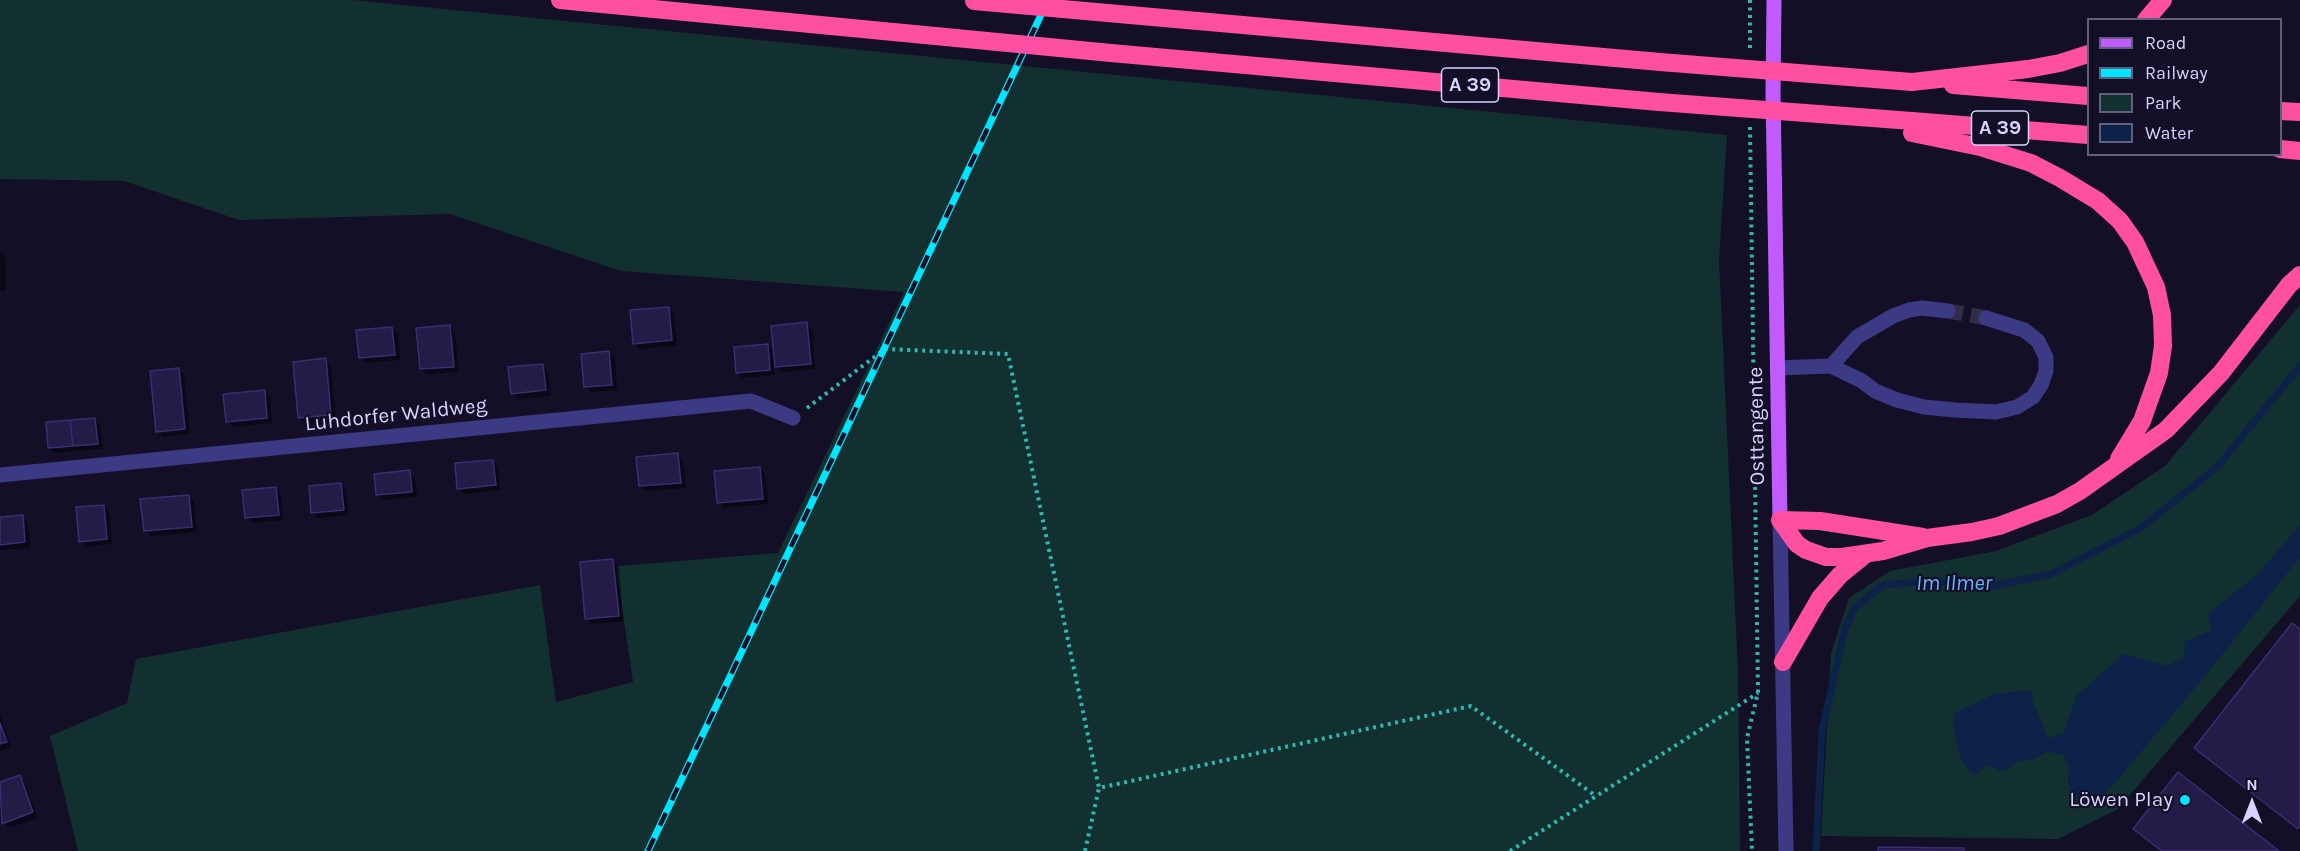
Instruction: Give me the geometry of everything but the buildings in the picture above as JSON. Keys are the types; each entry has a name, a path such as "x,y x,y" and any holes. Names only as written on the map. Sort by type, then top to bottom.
{"highway":[{"name":"A 39","path":"560,0 1111,53 1762,111 1869,129 1912,127 2087,135"},
{"name":"A 39","path":"970,0 1660,62 2087,96"},
{"path":"2148,18 2163,0"},
{"path":"1912,82 2028,69 2060,63 2087,54"},
{"path":"2282,111 2300,112"},
{"path":"1912,127 2031,163 2060,178 2098,201 2120,221 2135,243 2156,287 2162,315 2163,346 2160,373 2142,421 2128,447 2110,470"},
{"path":"2282,149 2300,151"},
{"path":"1780,520 1797,544 1816,555 1826,557 1866,554 1905,546 1928,538 1972,532 2029,516 2057,504 2166,430 2193,405 2221,373 2289,285 2300,275"},
{"path":"1780,520 1820,521 1928,538"},
{"path":"1783,662 1820,598 1840,575 1866,554"}],"main road":[{"name":"Osttangente","path":"1774,0 1780,520"}],"street":[{"path":"1831,366 1857,337 1893,316 1922,308 1948,311"},
{"path":"1777,368 1831,366 1862,381 1875,391 1897,400 1924,406 1996,412 2018,407 2033,397 2041,385 2046,371 2046,357 2038,341 2024,330 1986,318"},
{"name":"Luhdorfer Waldweg","path":"0,475 752,401 793,417"},
{"name":"Osttangente","path":"1780,520 1786,851"}],"path":[{"path":"1750,0 1750,57"},
{"path":"1750,125 1758,692 1747,738 1752,851"},
{"path":"793,417 885,349 1008,354 1099,788 1085,851"},
{"path":"1510,851 1758,692"},
{"path":"1099,788 1471,706 1596,796"}],"green space":[{"path":"0,0 352,0 1727,135 1719,259 1738,672 1740,851 78,851 50,736 127,703 136,659 540,585 556,702 633,682 616,566 778,553 904,292 621,271 450,214 239,220 124,181 0,179"},
{"path":"2300,305 2300,596 2118,809 2058,839 1821,836 1831,653 1849,598 1890,571 1996,551 2092,515 2165,466"}],"water":[{"path":"2300,525 2300,557 2201,681 2107,792 2093,802 2071,796 2068,781 2069,767 2064,756 2055,753 2047,752 2032,760 2018,761 2001,771 1987,765 1976,775 1968,771 1960,756 1953,726 1954,713 1995,694 2031,690 2034,705 2048,738 2063,734 2077,695 2124,654 2166,666 2183,658 2185,641 2211,631 2208,616 2212,610 2257,575"}],"waterway":[{"name":"Im Ilmer","path":"1816,851 1822,730 1845,629 1855,607 1883,585 1932,581 1988,587 2051,574 2141,528 2218,466 2300,366"}],"tunnel":[{"path":"1948,311 1986,318"}],"railway":[{"path":"648,851 1048,0"}],"place":[{"name":"Löwen Play","path":"2185,800"}]}
